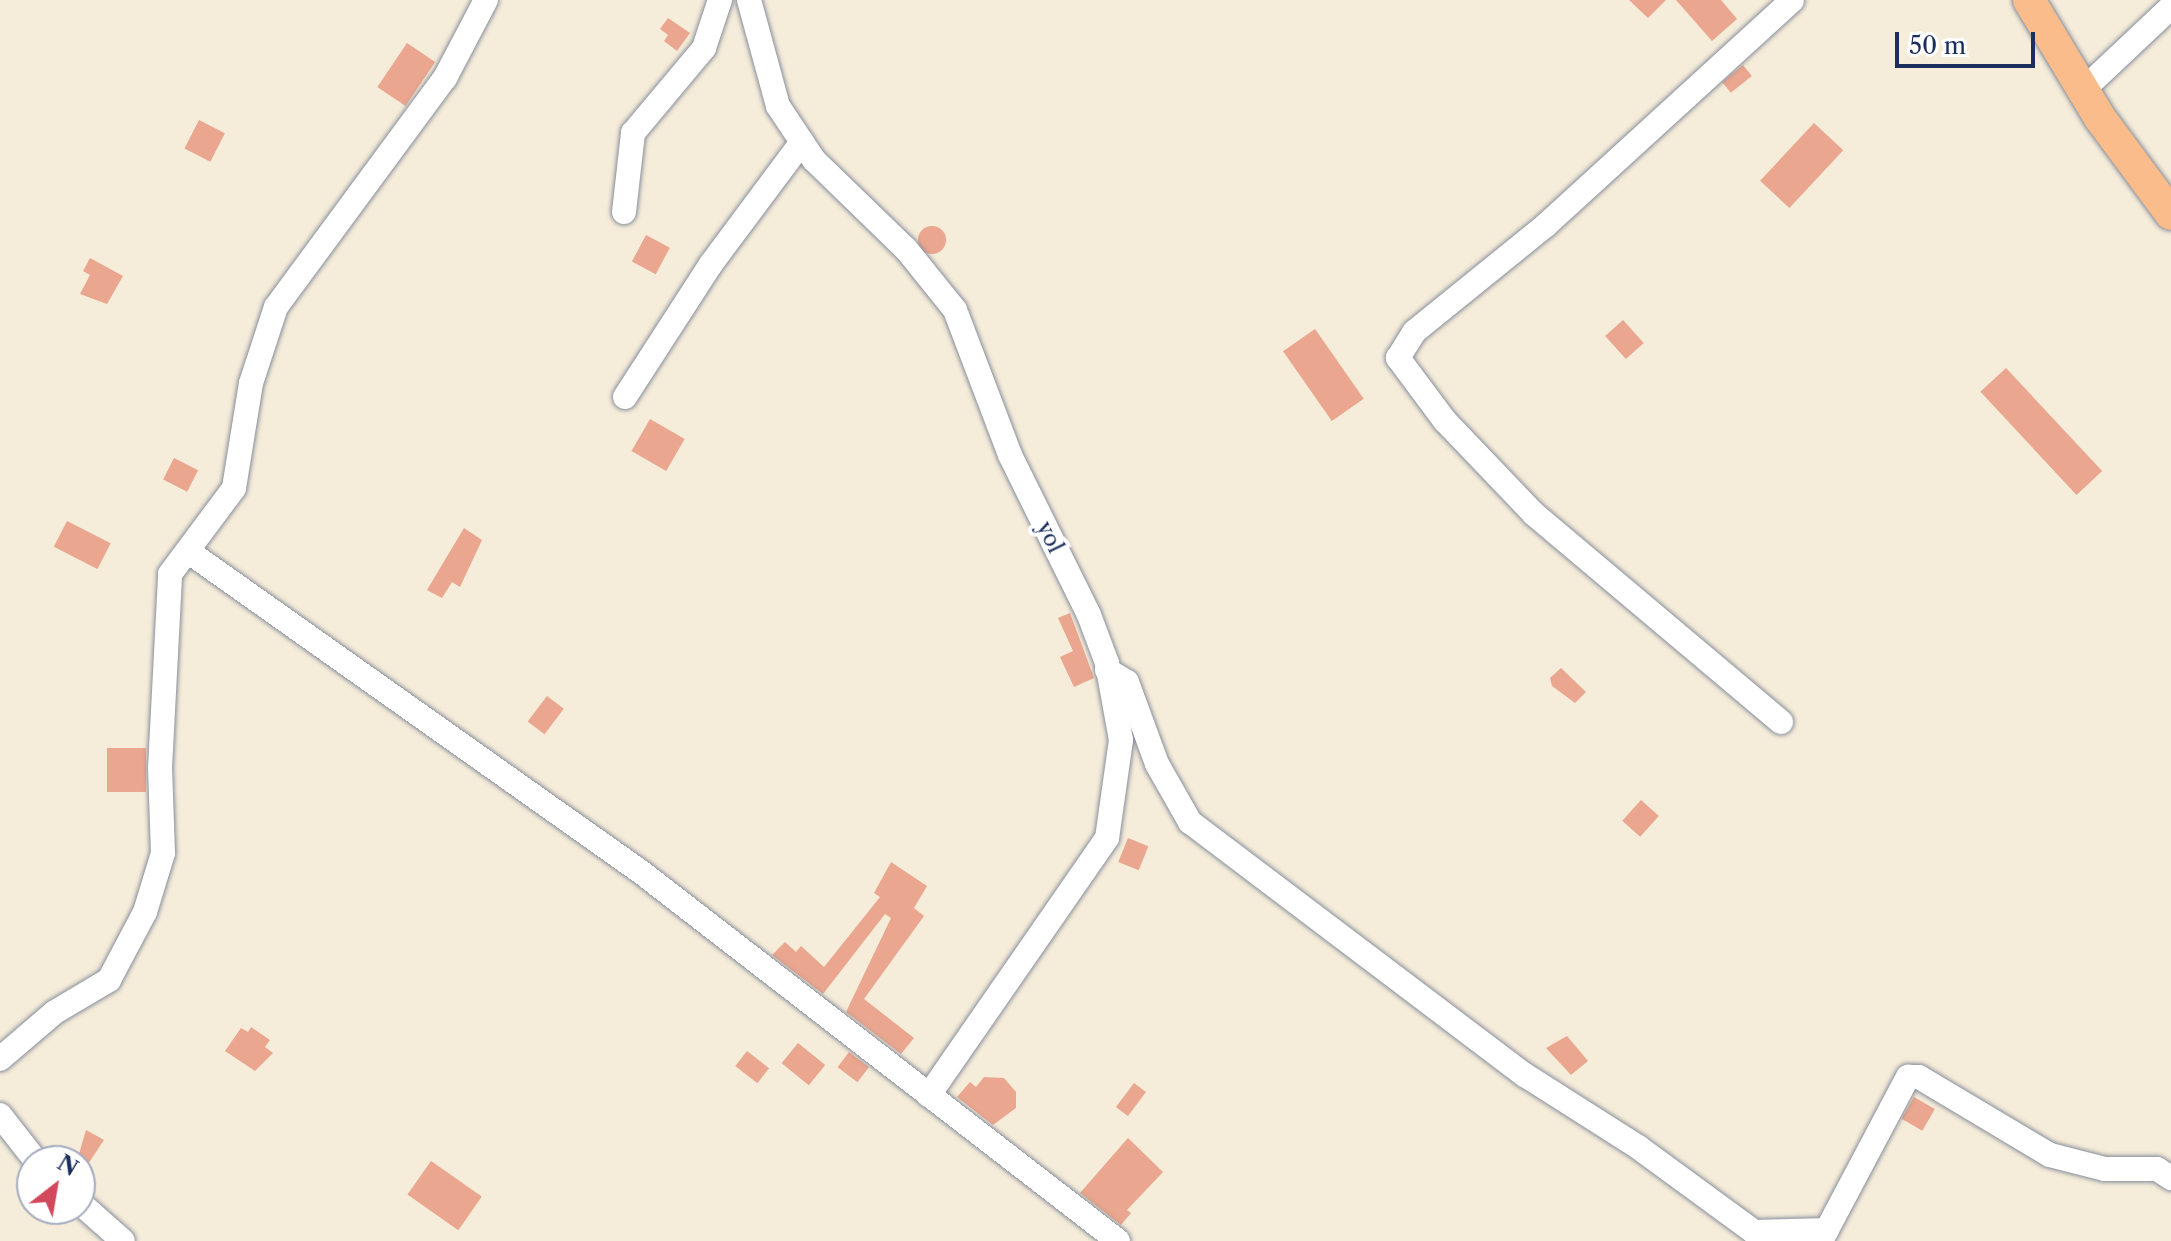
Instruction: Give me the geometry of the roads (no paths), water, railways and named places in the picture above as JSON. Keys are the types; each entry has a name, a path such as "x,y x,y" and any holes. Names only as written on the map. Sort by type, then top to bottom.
{"main road":[{"path":"2029,0 2083,90 2170,211"}],"street":[{"path":"0,1059 55,1012 109,980 145,912 163,853 160,768 170,574 234,488 251,383 276,307 445,78 486,0"},
{"path":"624,212 633,133 704,48 720,0"},
{"name":"yol","path":"749,0 778,106 814,160 906,249 955,310 1010,455 1089,615 1107,670 1121,740 1107,838 929,1095"},
{"path":"1781,722 1534,514 1445,421 1398,358 1414,332 1546,225 1792,0"},
{"path":"2083,90 2171,7"},
{"path":"625,397 711,264 802,142"},
{"path":"189,552 641,872 1118,1241"},
{"path":"1107,670 1127,682 1157,764 1190,822 1525,1075 1638,1147 1754,1232 1824,1235 1908,1077 1919,1077 2050,1155 2105,1169 2157,1169 2171,1178"},
{"path":"0,1115 23,1145"},
{"path":"96,1217 123,1241"}]}
